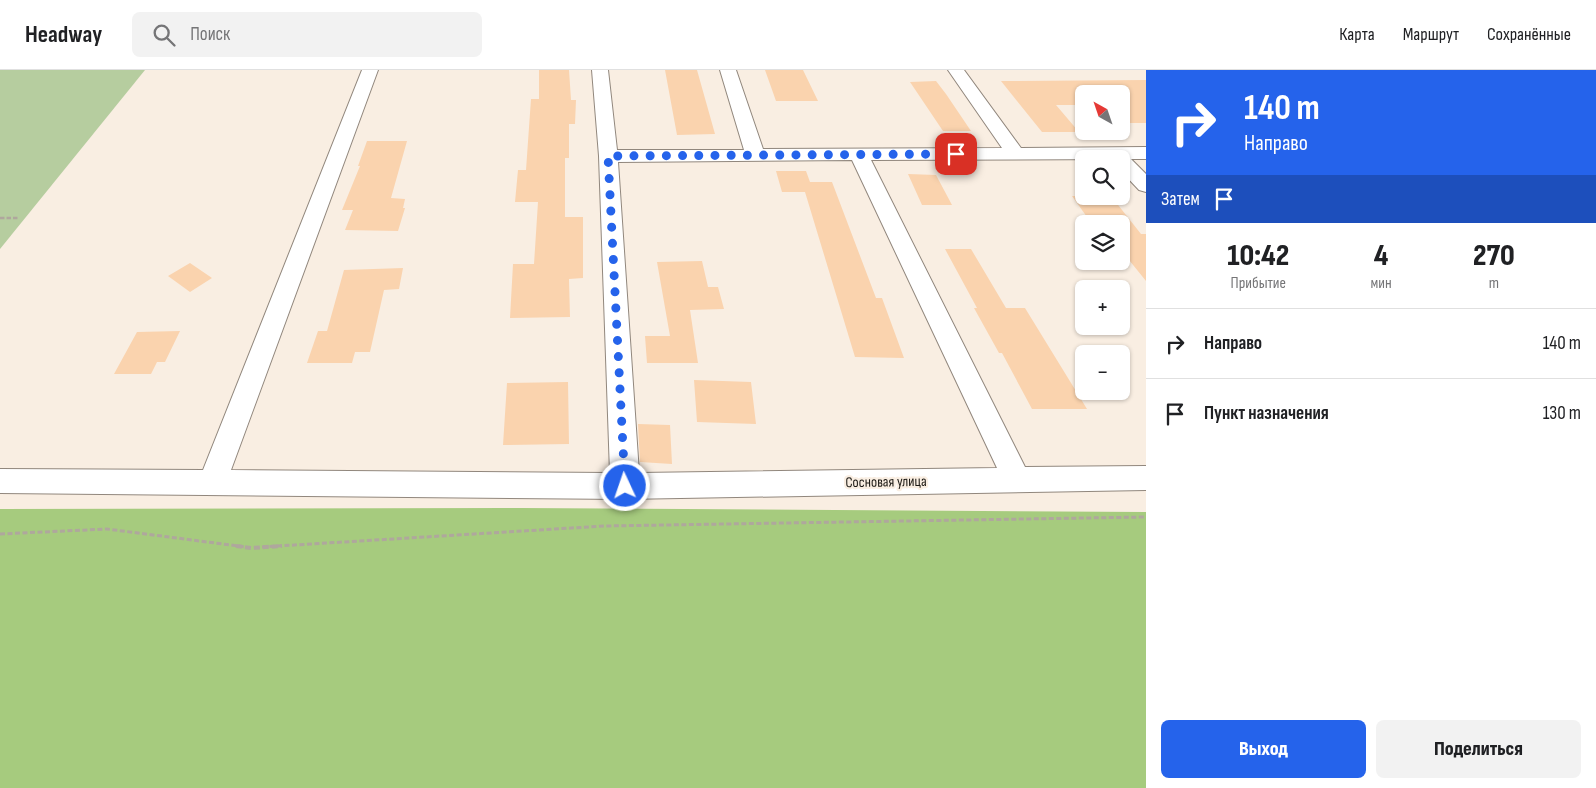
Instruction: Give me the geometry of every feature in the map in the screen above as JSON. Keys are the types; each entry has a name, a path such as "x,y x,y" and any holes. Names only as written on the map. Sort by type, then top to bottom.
{"street":[{"path":"212,483 370,70"},
{"path":"600,70 608,156 625,486"},
{"path":"728,70 755,155"},
{"path":"956,70 1016,154"},
{"path":"1130,155 1146,153"},
{"path":"608,156 858,154 1075,156"},
{"path":"858,154 1017,480"},
{"path":"1130,168 1146,186"},
{"name":"Сосновая улица","path":"0,481 625,486 1146,478"}],"path":[{"path":"0,218 19,218"},
{"path":"0,534 107,529 252,548 604,526 1146,517"}],"green space":[{"path":"0,70 145,70 0,249"},
{"path":"522,508 1146,512 1146,788 0,788 0,509"}],"building":[{"path":"539,70 569,70 571,100 576,100 575,124 569,124 569,158 565,158 565,217 583,217 583,278 569,279 570,317 510,318 513,264 534,264 538,202 515,202 518,170 526,170 531,99 539,99"},
{"path":"665,70 697,70 715,134 677,135"},
{"path":"765,70 803,70 818,101 776,101"},
{"path":"1146,80 1146,123 1130,123 1130,85 1075,85 1075,105 1056,105 1075,127 1075,132 1042,132 1001,81"},
{"path":"936,81 971,131 943,131 910,82"},
{"path":"367,141 407,141 391,198 405,199 403,208 405,208 398,231 345,230 353,210 342,210 360,166 358,166"},
{"path":"776,171 806,171 810,182 832,182 876,298 882,298 904,358 855,357 805,192 782,192"},
{"path":"908,174 936,175 952,205 922,205"},
{"path":"1078,205 1118,205 1126,215 1086,215"},
{"path":"1130,220 1141,234 1146,234 1146,281 1130,261"},
{"path":"945,249 971,249 1006,308 1025,308 1075,389 1075,400 1081,400 1087,409 1032,409 1002,353 999,353 974,308 977,308"},
{"path":"702,261 708,287 718,287 724,309 690,310 698,363 647,363 645,336 670,336 657,262"},
{"path":"190,263 212,278 190,292 168,276"},
{"path":"403,268 399,289 384,290 370,352 355,352 352,363 307,363 318,331 327,331 344,270"},
{"path":"180,331 165,362 157,362 151,374 114,374 137,332"},
{"path":"694,380 751,382 756,424 697,422"},
{"path":"568,382 569,444 503,445 507,383"},
{"path":"638,424 670,425 672,464 640,462"}],"route":[{"path":"625,486 608,156 956,154"}]}
